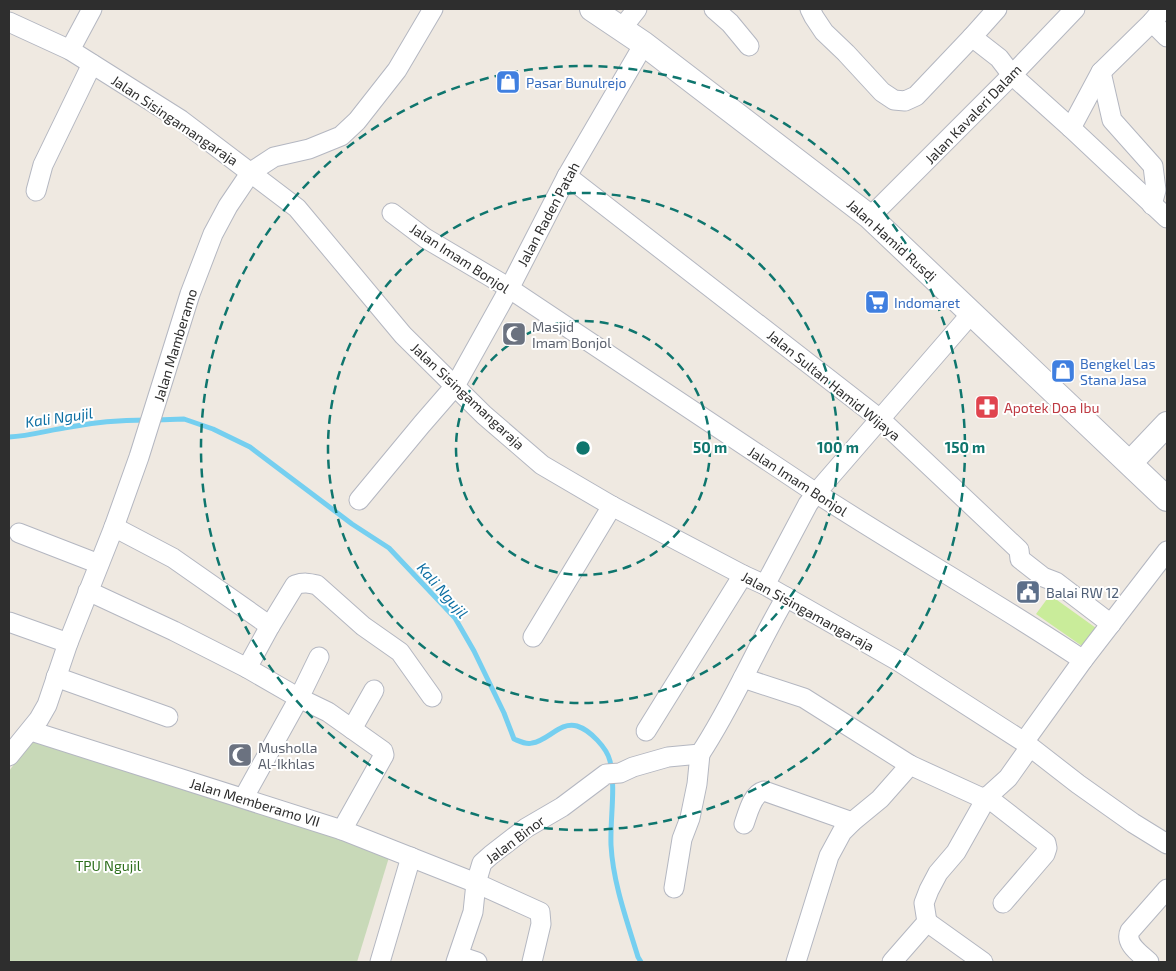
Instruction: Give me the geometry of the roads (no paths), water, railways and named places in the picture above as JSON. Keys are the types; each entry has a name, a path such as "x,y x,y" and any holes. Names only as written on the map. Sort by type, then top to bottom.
{"street":[{"path":"70,50 92,9"},
{"name":"Jalan Mamberamo","path":"9,756 21,732 39,719 47,705 56,676 139,457 190,294 213,234 228,206 251,172 274,157 309,149 341,136 357,121 397,70 433,9"},
{"name":"Jalan Hamid Rusdi","path":"592,9 644,44 870,218 1167,499"},
{"path":"622,28 638,9"},
{"path":"714,9 730,23 749,46"},
{"path":"810,9 824,32 882,92 894,100 904,101 916,96 997,9"},
{"name":"Jalan Kavaleri Dalam","path":"870,218 1075,9"},
{"path":"1072,128 1101,72 1158,16 1167,37"},
{"name":"Jalan Sisingamangaraja","path":"9,22 70,50 181,120 297,208 403,335 484,416 542,465 612,506 742,575 765,585 898,661 1027,744 1094,795 1167,844"},
{"path":"972,37 999,58 1012,74 1167,218"},
{"name":"Jalan Raden Patah","path":"358,500 455,386 567,176 644,44"},
{"path":"36,191 43,165 92,64"},
{"path":"1101,72 1112,120 1153,166 1156,190 1152,205"},
{"name":"Jalan Sultan Hamid Wijaya","path":"567,176 880,419 1018,550 1020,559 1043,577 1056,582 1111,624"},
{"name":"Jalan Imam Bonjol","path":"392,213 425,238 508,289 816,493 1027,622 1083,660"},
{"path":"765,585 808,504 816,493 971,314"},
{"path":"1130,462 1167,424"},
{"path":"533,637 612,506"},
{"path":"114,527 173,558 270,626"},
{"path":"19,533 99,564"},
{"path":"983,962 927,922 924,903 929,890 938,873 956,852 987,798 1008,778 1027,744 1083,660 1167,551"},
{"path":"646,731 742,575"},
{"path":"247,668 270,626 296,585 303,582 317,585 363,626 400,652 432,697"},
{"path":"88,591 247,668 299,698 328,712 382,749 384,755 342,830"},
{"path":"674,888 682,839 690,818 696,793 700,754 714,733 786,597"},
{"path":"9,622 68,644"},
{"path":"244,797 299,698 319,657"},
{"path":"56,676 168,717"},
{"path":"743,678 804,698 910,765 980,797 987,798 1046,843 1045,854 1002,903"},
{"path":"352,729 374,690"},
{"name":"Jalan Memberamo VII","path":"21,732 244,797 342,830 412,856 476,883 540,912 541,924 532,962"},
{"name":"Jalan Binor","path":"464,960 473,912 476,883 482,863 491,854 526,828 562,807 574,796 613,773 668,757 700,754"},
{"path":"796,962 829,856 842,832 880,799 910,765"},
{"path":"744,824 755,797 759,792 764,791 852,822"},
{"path":"380,962 412,856"},
{"path":"1149,962 1132,945 1128,935 1167,889"},
{"path":"892,962 927,922"}],"waterway":[{"name":"Kali Ngujil","path":"156,420 184,419 213,429 250,447 352,524 389,548 455,618 474,651 504,713 514,739 525,743 532,743 565,726 571,725 582,728 597,740 608,756 612,771 612,859 625,916 641,962"},
{"name":"Kali Ngujil","path":"9,437 79,425 147,420"}],"place":[{"name":"Pasar Bunulrejo","path":"508,82"},
{"name":"Indomaret","path":"877,302"},
{"name":"Masjid Imam Bonjol","path":"514,334"},
{"name":"Bengkel Las Stana Jasa","path":"1063,371"},
{"name":"Apotek Doa Ibu","path":"987,407"},
{"name":"Balai RW 12","path":"1028,592"},
{"name":"Musholla Al-Ikhlas","path":"240,755"}],"park label":[{"name":"TPU Ngujil","path":"108,865"}]}
